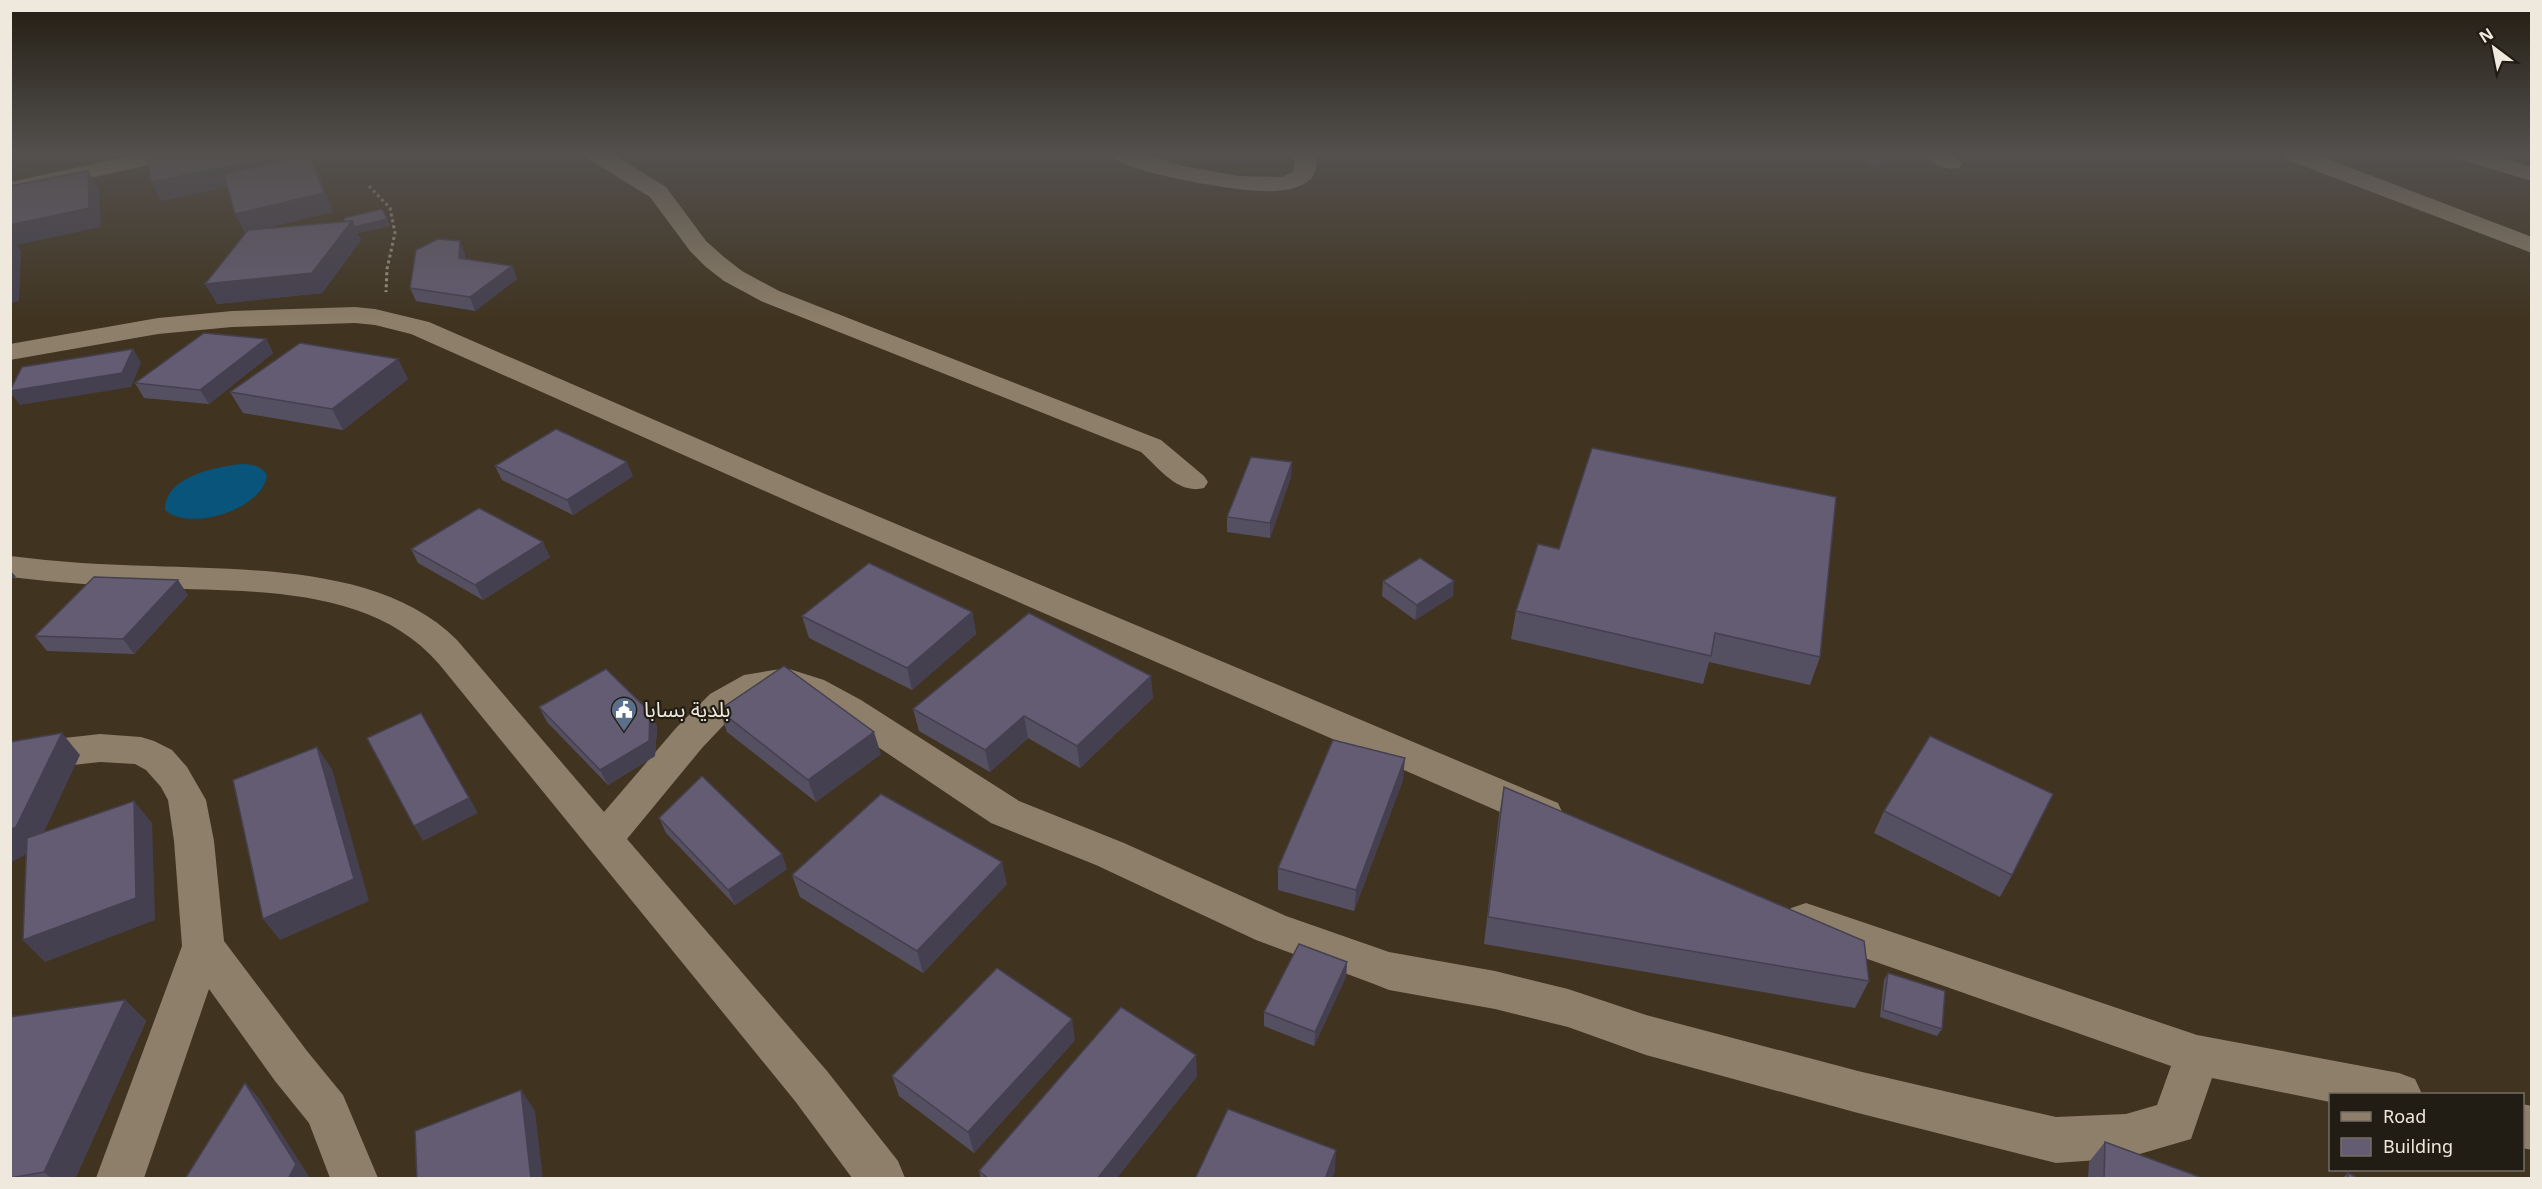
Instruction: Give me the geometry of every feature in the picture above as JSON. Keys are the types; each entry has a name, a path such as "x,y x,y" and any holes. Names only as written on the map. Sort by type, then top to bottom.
{"street":[{"path":"670,208 698,246 715,262 734,276 770,296 1151,446 1193,482"},
{"path":"2435,208 2532,246"},
{"path":"10,352 159,326 232,318 328,315 375,317 420,328 814,501 1569,825"},
{"path":"10,566 118,576 275,584 346,595 385,609 425,630 454,656 473,684 605,838 811,1086 881,1179"},
{"path":"605,838 689,738 723,703 756,684 786,681 811,689 848,709 1005,812 1110,854 1271,928 1389,971 1495,990 1568,1008 1646,1035 1802,1077 2056,1140 2126,1136 2174,1123 2197,1056"},
{"path":"10,758 100,748 141,751 159,760 174,777 187,800 194,841 203,946 120,1179"},
{"path":"1780,909 2197,1056 2389,1093"},
{"path":"203,946 291,1066 327,1110 354,1179"}],"path":[{"path":"375,317 384,306 387,269 395,233 390,208"}],"water":[{"path":"243,464 263,470 267,476 262,488 239,508 207,518 191,519 176,516 165,510 167,499 182,481 220,467"}],"building":[{"path":"10,208 87,208 10,225"},
{"path":"233,208 258,208 235,214"},
{"path":"382,209 387,219 354,227 352,221 345,222 344,218"},
{"path":"352,221 312,273 205,284 248,230"},
{"path":"438,239 460,241 459,258 512,266 470,297 410,288 416,250"},
{"path":"204,333 266,339 200,390 135,383"},
{"path":"300,343 398,359 332,409 230,392"},
{"path":"133,349 122,373 10,391 22,367"},
{"path":"556,429 627,462 567,500 495,466"},
{"path":"1592,448 1836,497 1820,657 1715,633 1711,656 1516,611 1538,544 1559,549"},
{"path":"1251,457 1292,462 1270,523 1227,517"},
{"path":"479,508 543,542 475,585 411,549"},
{"path":"1420,558 1454,581 1417,605 1383,581"},
{"path":"869,563 972,612 907,668 802,616"},
{"path":"94,577 178,580 123,639 35,636"},
{"path":"1029,613 1151,676 1077,746 1024,716 985,750 913,709"},
{"path":"784,666 874,732 808,780 719,710"},
{"path":"606,669 650,712 649,741 600,770 539,707"},
{"path":"421,713 469,798 414,826 367,738"},
{"path":"62,733 16,827 10,830 10,742"},
{"path":"1930,736 2053,794 2012,875 1884,811"},
{"path":"1333,740 1405,758 1356,890 1278,868"},
{"path":"317,747 354,879 263,919 233,780"},
{"path":"702,776 782,854 728,890 659,818"},
{"path":"1504,787 1864,941 1869,981 1488,917"},
{"path":"881,794 1002,862 917,951 792,875"},
{"path":"134,801 136,898 23,940 27,838"},
{"path":"1299,944 1347,962 1315,1032 1264,1012"},
{"path":"997,968 1072,1019 968,1132 892,1076"},
{"path":"1888,973 1945,991 1942,1029 1883,1010"},
{"path":"125,1000 44,1172 10,1178 10,1017"},
{"path":"1121,1007 1196,1055 1097,1179 989,1179 979,1171"},
{"path":"245,1083 296,1164 288,1179 185,1179"},
{"path":"521,1090 531,1179 417,1179 415,1131"},
{"path":"1228,1109 1336,1150 1325,1179 1195,1179"},
{"path":"2105,1142 2205,1179 2104,1179"},
{"path":"2348,1173 2360,1179 2348,1179"}],"place":[{"name":"بلدية بسابا","path":"624,733"}]}
